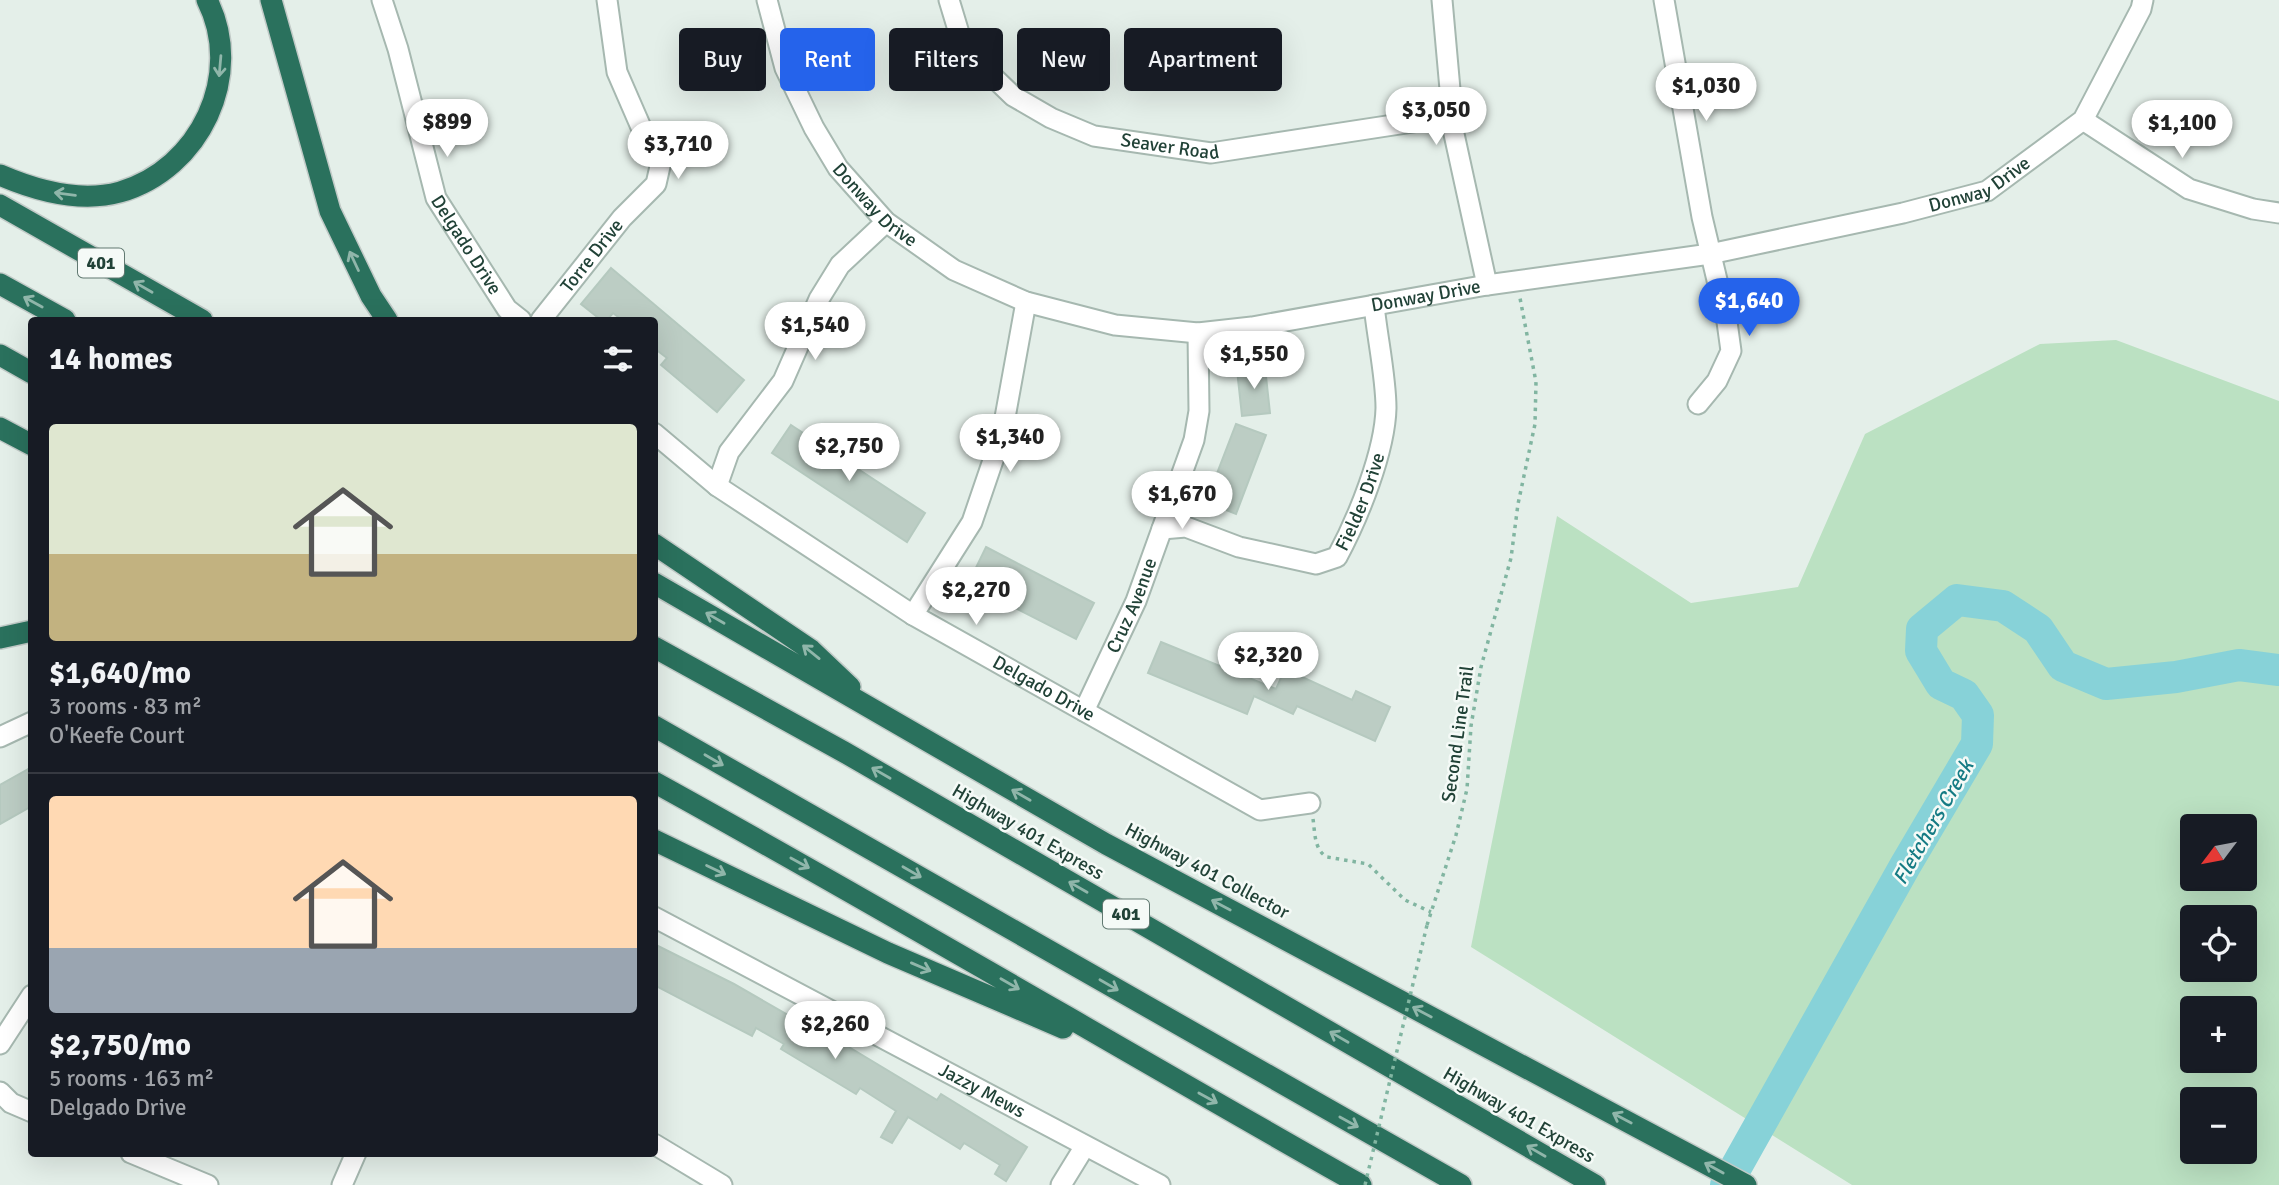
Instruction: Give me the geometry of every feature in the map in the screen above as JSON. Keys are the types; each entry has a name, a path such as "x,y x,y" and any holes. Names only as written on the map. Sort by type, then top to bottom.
{"highway":[{"path":"0,175 22,185 59,194 85,196 118,192 146,182 175,162 200,134 217,96 222,58 213,12 207,0"},
{"path":"271,0 330,211 371,296 385,317"},
{"name":"401","path":"0,205 197,317"},
{"path":"0,284 60,317"},
{"path":"0,355 28,371"},
{"path":"0,428 28,443"},
{"path":"658,547 811,650 880,714"},
{"name":"Highway 401 Collector","path":"658,585 1106,844 1746,1185"},
{"path":"0,638 28,632"},
{"name":"Highway 401 Express","path":"658,649 857,759 1595,1185"},
{"path":"658,728 1461,1185"},
{"path":"658,784 845,888 1148,1065 1363,1185"},
{"path":"658,842 888,953 1148,1065"}],"street":[{"name":"Delgado Drive","path":"382,0 398,49 436,198 507,309 517,317"},
{"name":"Torre Drive","path":"543,317 622,218 656,184 661,162 647,141 617,72 607,0"},
{"name":"Donway Drive","path":"766,0 785,68 814,128 838,168 886,222 954,270 1026,302 1115,325 1198,333 1252,327 1488,285 1710,254 1903,213 1987,191 2082,120 2141,9 2143,0"},
{"name":"Seaver Road","path":"949,0 959,33 986,70 1013,96 1051,118 1094,136 1211,153 1452,116"},
{"path":"1442,0 1454,134 1488,285"},
{"path":"1664,0 1710,254 1727,321 1731,351 1717,381 1698,404"},
{"path":"2082,120 2189,189 2253,209 2279,213"},
{"path":"717,486 729,452 783,381 819,299 840,265 886,222"},
{"path":"913,615 972,522 1002,434 1026,302"},
{"name":"Fielder Drive","path":"1162,529 1186,527 1239,547 1316,564 1337,556 1354,525 1380,446 1386,408 1374,305"},
{"name":"Cruz Avenue","path":"1084,711 1136,601 1194,440 1199,411 1198,333"},
{"name":"Delgado Drive","path":"658,436 717,486 913,615 1259,810 1310,803"},
{"path":"0,737 28,724"},
{"name":"Jazzy Mews","path":"658,919 1160,1185"},
{"path":"0,1044 28,1001"},
{"path":"0,1092 11,1103 28,1110"},
{"path":"658,1146 722,1185"},
{"path":"1061,1185 1085,1146"},
{"path":"141,1157 208,1185"},
{"path":"342,1185 354,1157"}],"path":[{"name":"Second Line Trail","path":"1363,1185 1430,912 1456,835 1467,789 1471,726 1480,667 1511,558 1518,504 1535,424 1536,382 1517,282"},
{"path":"1310,803 1317,847 1321,854 1368,864 1405,900 1430,912"}],"green space":[{"path":"2116,340 2279,401 2279,1185 1852,1185 1471,947 1557,516 1691,603 1798,587 1865,434 2040,344"}],"building":[{"path":"611,268 744,380 717,412 661,365 667,358 658,351 658,317 618,317 613,313 610,317 597,317 581,304"},
{"path":"1265,367 1270,413 1242,416 1237,370"},
{"path":"1236,424 1266,435 1236,514 1206,502"},
{"path":"791,425 925,513 907,542 772,453"},
{"path":"986,547 1094,603 1076,639 968,584"},
{"path":"1161,642 1276,689 1285,669 1352,700 1356,691 1390,707 1375,741 1297,706 1293,714 1254,696 1247,714 1148,673"},
{"path":"28,769 28,808 0,824 0,785"},
{"path":"658,946 734,984 835,1042 837,1040 937,1100 941,1094 1027,1147 1006,1181 995,1174 1000,1165 964,1143 960,1149 908,1117 892,1143 881,1137 896,1111 860,1088 856,1094 781,1049 784,1044 756,1028 752,1036 658,987"}],"waterway":[{"name":"Fletchers Creek","path":"1726,1185 1905,866 1977,744 1978,715 1964,695 1941,684 1921,651 1922,629 1957,600 2003,606 2038,629 2063,666 2106,684 2176,677 2239,665 2279,670"}]}
